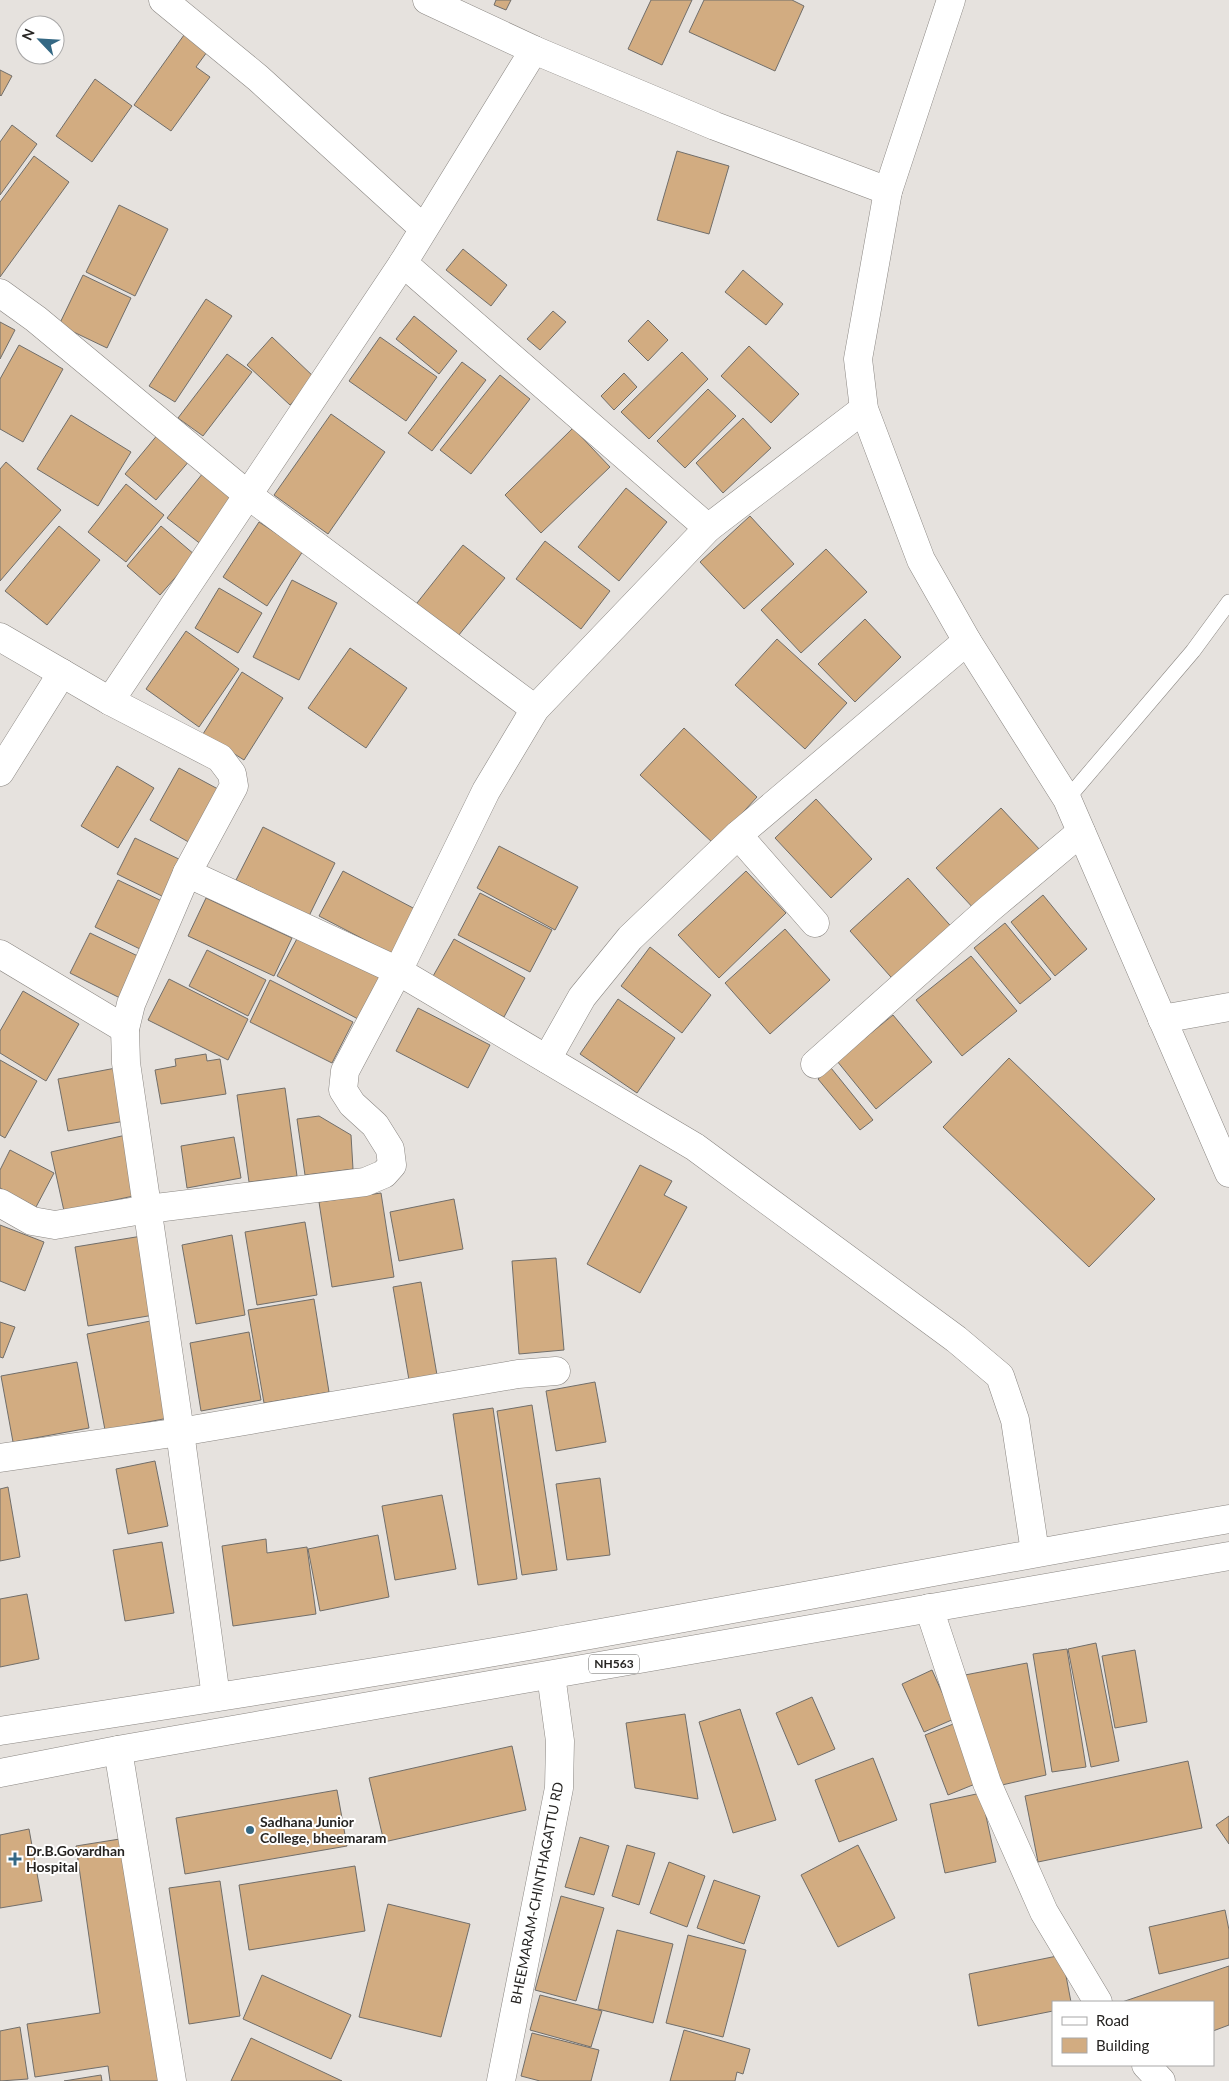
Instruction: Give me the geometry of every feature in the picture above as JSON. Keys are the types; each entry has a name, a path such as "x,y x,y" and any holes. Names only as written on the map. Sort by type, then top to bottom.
{"main road":[{"path":"163,0 258,78 423,228"},
{"path":"427,0 534,50 715,126 888,191"},
{"path":"950,0 888,191 858,359 864,409 921,560 967,641 1067,799 1229,1173"},
{"path":"110,701 403,263 534,50"},
{"path":"403,263 708,528"},
{"path":"0,293 36,319 248,495 535,709"},
{"path":"0,1203 4,1207 32,1221 55,1225 148,1209 365,1182 384,1174 392,1166 390,1149 375,1124 352,1104 343,1090 344,1071 398,971 486,791 535,709 708,528 864,409"},
{"path":"0,637 110,701 220,758 232,774 234,786 187,873 131,1004 125,1029 126,1063 180,1432 216,1698"},
{"path":"547,1059 582,997 630,938 738,836 967,641"},
{"path":"0,772 62,673"},
{"path":"815,1064 988,910 1081,832"},
{"path":"738,836 815,924"},
{"path":"187,873 398,971 695,1147 956,1339 1000,1376 1015,1420 1036,1552"},
{"path":"0,954 125,1029"},
{"path":"1162,1019 1229,1007"},
{"path":"0,1458 180,1432 518,1374 556,1370"},
{"name":"NH563","path":"0,1731 216,1698 556,1642 1036,1552 1229,1519"},
{"name":"NH563","path":"0,1773 118,1750 1229,1556"},
{"path":"930,1608 987,1783 1044,1912 1097,2001"},
{"name":"BHEEMARAM-CHINTHAGATTU RD","path":"503,2081 559,1788 560,1741 552,1675"},
{"path":"118,1750 172,2081"},
{"path":"1147,2066 1161,2081"}],"lane":[{"path":"1067,799 1193,651 1229,602"}],"building":[{"path":"496,0 511,0 506,10 494,5"},
{"path":"651,0 692,0 662,65 628,49"},
{"path":"704,0 792,0 804,6 775,71 689,32"},
{"path":"184,35 207,52 196,67 210,77 171,131 134,105"},
{"path":"0,70 12,76 1,96 0,95"},
{"path":"95,79 132,106 92,162 56,136"},
{"path":"12,125 37,144 0,195 0,142"},
{"path":"677,151 729,166 709,234 657,220"},
{"path":"34,156 69,182 0,277 0,202"},
{"path":"119,205 168,229 135,296 86,272"},
{"path":"463,249 507,285 491,306 446,270"},
{"path":"743,270 783,304 766,325 725,292"},
{"path":"83,275 131,298 107,348 59,325"},
{"path":"206,299 232,316 175,402 149,386"},
{"path":"553,311 566,322 540,350 527,339"},
{"path":"414,316 457,351 439,374 396,339"},
{"path":"648,320 668,340 648,361 628,341"},
{"path":"0,322 15,330 0,359"},
{"path":"272,337 315,378 290,405 247,365"},
{"path":"380,337 437,377 406,421 349,381"},
{"path":"19,345 63,369 23,442 0,429 0,379"},
{"path":"749,346 799,394 771,423 721,376"},
{"path":"682,352 708,379 649,439 621,412"},
{"path":"227,354 252,372 203,436 178,418"},
{"path":"462,362 486,380 432,451 408,433"},
{"path":"624,373 637,387 614,410 601,396"},
{"path":"500,375 530,399 471,474 440,450"},
{"path":"708,389 736,416 685,468 657,441"},
{"path":"331,414 385,452 328,534 274,495"},
{"path":"71,415 131,452 98,506 37,469"},
{"path":"743,418 771,448 723,493 696,463"},
{"path":"573,428 610,467 541,533 505,495"},
{"path":"159,433 190,460 156,500 125,474"},
{"path":"6,462 61,510 0,581 0,469"},
{"path":"203,473 238,501 202,545 167,518"},
{"path":"126,484 164,515 126,562 88,532"},
{"path":"626,488 667,522 619,581 578,547"},
{"path":"750,516 794,564 744,609 700,562"},
{"path":"259,522 303,551 267,606 223,577"},
{"path":"59,526 100,560 47,625 5,591"},
{"path":"161,526 195,555 160,595 127,566"},
{"path":"545,541 610,591 581,629 516,579"},
{"path":"463,545 505,578 454,641 413,608"},
{"path":"826,549 867,592 801,653 761,610"},
{"path":"292,580 337,603 299,680 253,657"},
{"path":"219,588 262,613 238,653 195,628"},
{"path":"865,619 901,657 855,702 818,664"},
{"path":"186,631 239,669 199,727 146,689"},
{"path":"777,639 847,703 805,749 735,685"},
{"path":"350,648 407,688 366,748 308,708"},
{"path":"242,672 283,698 244,760 203,734"},
{"path":"684,728 757,797 714,844 640,775"},
{"path":"117,766 154,788 118,848 81,826"},
{"path":"179,768 229,795 199,848 150,820"},
{"path":"816,799 872,859 831,898 775,838"},
{"path":"1001,808 1041,851 976,911 936,868"},
{"path":"263,827 335,863 309,916 236,880"},
{"path":"135,838 185,862 168,899 117,874"},
{"path":"499,846 578,887 555,930 477,888"},
{"path":"343,871 415,909 392,954 319,916"},
{"path":"746,871 786,913 719,978 678,935"},
{"path":"908,878 956,932 898,985 850,931"},
{"path":"118,880 166,903 142,950 95,927"},
{"path":"480,893 552,930 530,972 458,935"},
{"path":"1043,895 1087,949 1055,976 1011,922"},
{"path":"206,898 292,938 274,976 188,936"},
{"path":"1005,923 1051,979 1020,1004 974,948"},
{"path":"785,929 830,980 770,1034 725,983"},
{"path":"90,933 144,959 124,1000 70,973"},
{"path":"299,935 380,978 358,1019 277,976"},
{"path":"454,939 525,978 504,1017 432,978"},
{"path":"650,947 711,995 682,1033 621,986"},
{"path":"207,950 266,980 248,1016 189,986"},
{"path":"971,956 1017,1011 962,1056 916,1000"},
{"path":"169,979 248,1019 228,1060 148,1020"},
{"path":"270,980 353,1022 332,1063 250,1022"},
{"path":"23,991 79,1024 46,1081 0,1053 0,1031"},
{"path":"618,999 675,1038 637,1093 580,1054"},
{"path":"418,1008 490,1045 468,1088 396,1051"},
{"path":"893,1015 932,1062 876,1109 837,1061"},
{"path":"206,1054 207,1061 220,1059 226,1094 161,1104 155,1070 176,1066 175,1059"},
{"path":"1009,1058 1155,1199 1089,1267 943,1127"},
{"path":"0,1060 37,1081 5,1138 0,1135"},
{"path":"121,1067 131,1120 68,1131 58,1079"},
{"path":"831,1068 873,1120 860,1130 818,1079"},
{"path":"285,1088 297,1176 249,1182 237,1095"},
{"path":"319,1116 351,1135 353,1169 305,1175 297,1119"},
{"path":"126,1135 138,1195 64,1211 51,1152"},
{"path":"234,1137 241,1178 187,1188 181,1146"},
{"path":"10,1150 54,1173 36,1207 0,1188 0,1170"},
{"path":"640,1165 672,1181 664,1195 687,1207 640,1293 587,1264"},
{"path":"381,1193 394,1277 332,1287 319,1202"},
{"path":"454,1199 463,1249 399,1261 390,1212"},
{"path":"305,1222 317,1295 257,1305 245,1232"},
{"path":"0,1225 44,1242 25,1291 0,1281"},
{"path":"232,1235 245,1315 196,1324 182,1245"},
{"path":"142,1236 154,1315 88,1326 75,1247"},
{"path":"556,1258 564,1350 519,1354 512,1261"},
{"path":"421,1282 437,1375 409,1380 393,1287"},
{"path":"314,1299 329,1392 264,1403 248,1310"},
{"path":"155,1320 174,1417 105,1430 87,1334"},
{"path":"0,1322 15,1327 3,1358 0,1357"},
{"path":"249,1332 261,1400 201,1411 190,1343"},
{"path":"77,1362 89,1428 13,1442 1,1376"},
{"path":"595,1382 606,1442 556,1451 546,1391"},
{"path":"532,1405 557,1570 522,1575 497,1411"},
{"path":"493,1408 517,1579 478,1585 453,1414"},
{"path":"155,1461 168,1526 128,1534 116,1469"},
{"path":"600,1478 610,1555 567,1560 556,1484"},
{"path":"8,1487 20,1557 0,1561 0,1489"},
{"path":"442,1495 456,1569 395,1580 382,1506"},
{"path":"378,1535 389,1597 320,1611 308,1549"},
{"path":"266,1539 267,1553 307,1547 316,1614 233,1626 222,1546"},
{"path":"162,1542 174,1613 125,1621 113,1550"},
{"path":"27,1594 39,1659 0,1667 0,1599"},
{"path":"1096,1643 1119,1761 1091,1767 1068,1649"},
{"path":"1067,1649 1086,1767 1052,1772 1033,1654"},
{"path":"1135,1650 1147,1722 1115,1728 1102,1656"},
{"path":"1027,1663 1046,1775 1002,1785 965,1675"},
{"path":"932,1670 954,1719 924,1732 902,1684"},
{"path":"812,1697 835,1749 798,1765 776,1713"},
{"path":"740,1709 776,1820 733,1833 699,1722"},
{"path":"685,1714 698,1799 635,1788 626,1723"},
{"path":"961,1721 985,1780 948,1795 925,1735"},
{"path":"512,1746 526,1810 384,1842 369,1778"},
{"path":"873,1758 897,1820 839,1842 815,1780"},
{"path":"1188,1761 1202,1828 1038,1862 1025,1796"},
{"path":"337,1790 347,1846 185,1874 176,1818"},
{"path":"981,1793 996,1862 945,1873 930,1804"},
{"path":"1229,1816 1229,1844 1216,1825"},
{"path":"29,1829 42,1901 0,1908 0,1835"},
{"path":"580,1837 609,1846 594,1895 565,1887"},
{"path":"126,1838 161,2081 110,2081 108,2066 35,2077 27,2024 100,2013 76,1846"},
{"path":"627,1845 655,1853 639,1905 612,1896"},
{"path":"858,1845 895,1918 838,1947 801,1875"},
{"path":"669,1862 705,1876 687,1927 650,1913"},
{"path":"355,1866 365,1931 249,1950 239,1885"},
{"path":"714,1880 760,1896 744,1944 697,1928"},
{"path":"220,1881 240,2016 189,2024 169,1888"},
{"path":"561,1896 604,1908 576,2001 535,1990"},
{"path":"388,1904 470,1924 441,2037 359,2017"},
{"path":"1225,1910 1229,1930 1229,1958 1159,1974 1149,1927"},
{"path":"617,1930 673,1944 653,2023 598,2009"},
{"path":"688,1935 746,1950 723,2037 666,2023"},
{"path":"1062,1955 1071,2001 1052,2001 1052,2011 978,2026 969,1974"},
{"path":"1229,1966 1229,2025 1214,2031 1214,2001 1125,2001"},
{"path":"262,1975 351,2015 331,2059 243,2019"},
{"path":"540,1995 602,2011 591,2047 530,2030"},
{"path":"20,2027 28,2079 0,2081 0,2031"},
{"path":"684,2030 750,2049 743,2074 737,2072 735,2081 670,2081"},
{"path":"532,2033 599,2050 591,2081 540,2081 521,2076"},
{"path":"251,2038 342,2081 231,2081"},
{"path":"101,2075 102,2081 64,2081"}],"place":[{"name":"Sadhana Junior College, bheemaram","path":"250,1830"},
{"name":"Dr.B.Govardhan Hospital","path":"15,1859"}]}
